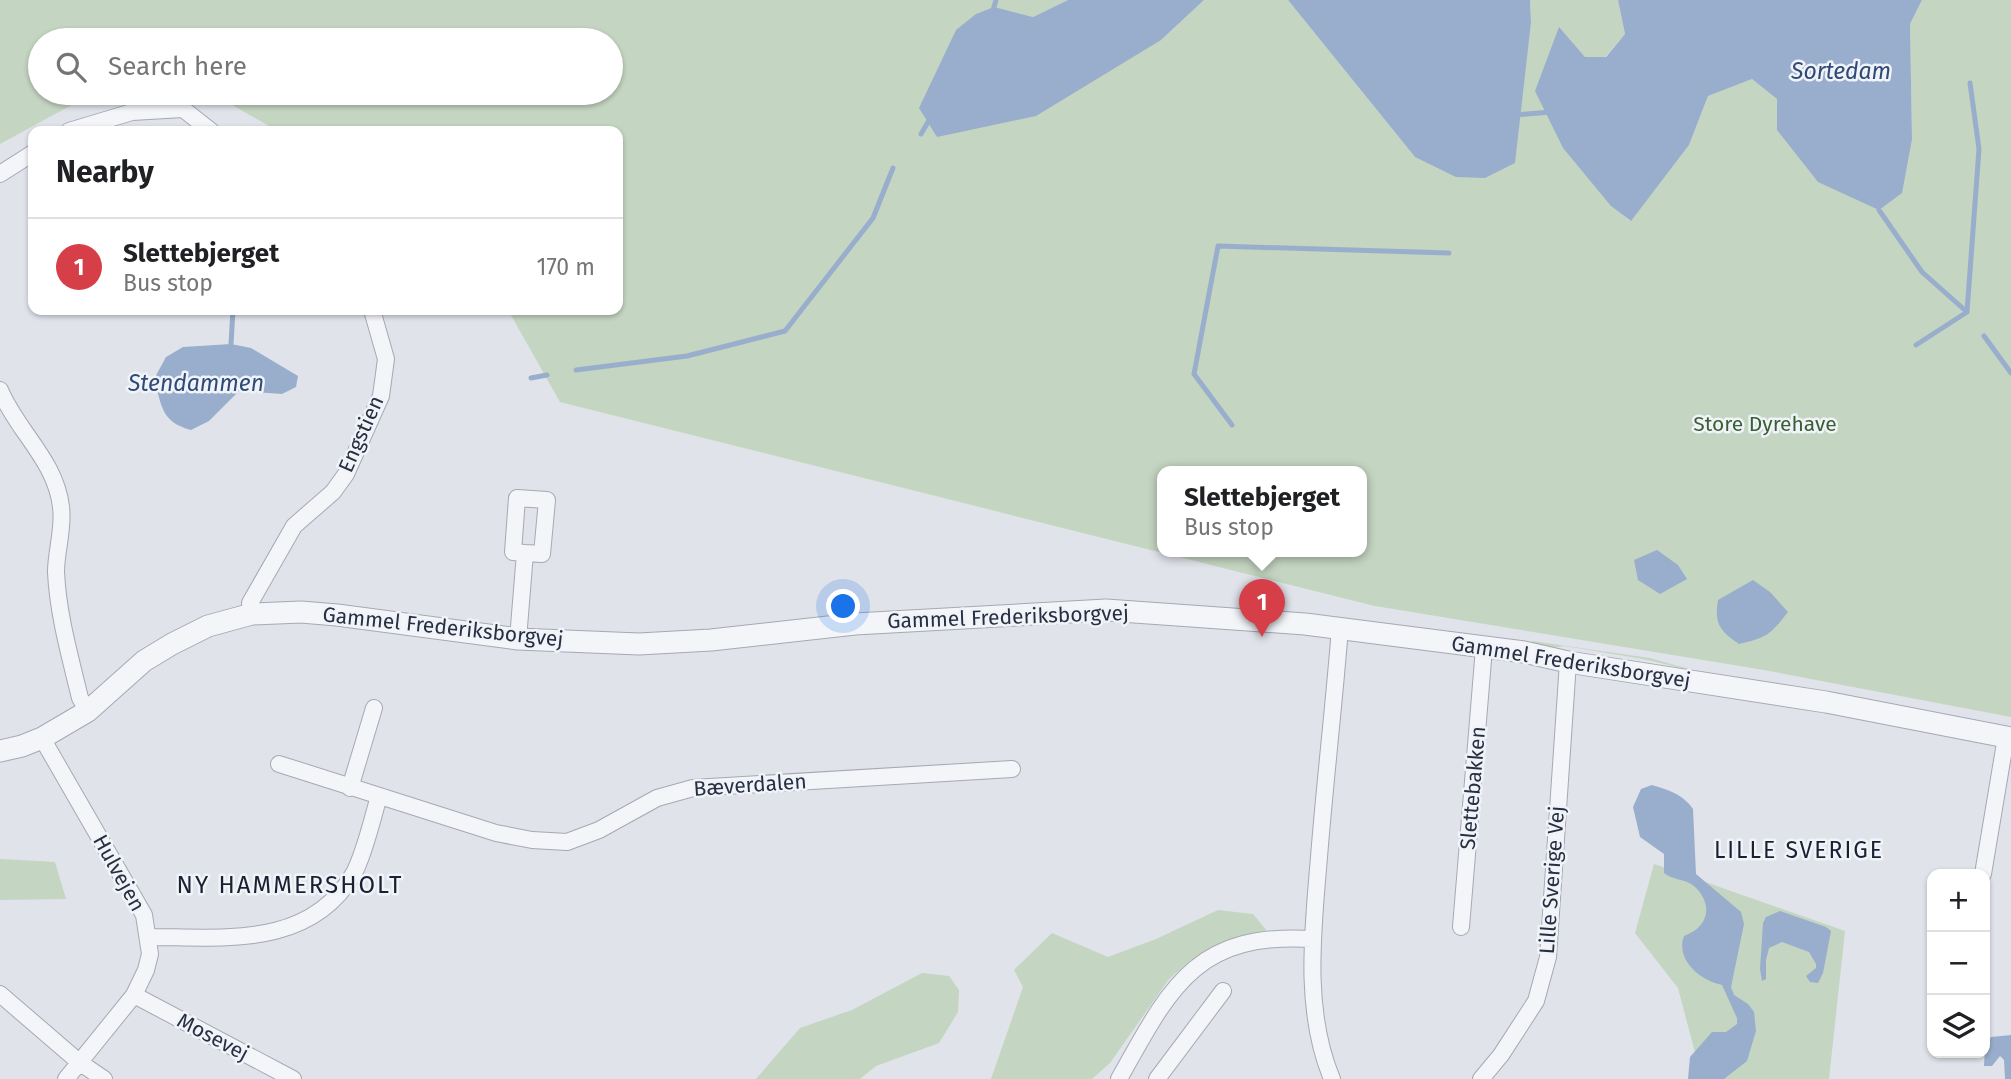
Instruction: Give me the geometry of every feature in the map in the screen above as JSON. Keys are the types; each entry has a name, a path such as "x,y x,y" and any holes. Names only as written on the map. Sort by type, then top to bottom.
{"street":[{"path":"86,126 132,112 183,109 205,126"},
{"path":"0,174 28,156"},
{"name":"Engstien","path":"252,614 250,604 294,526 333,492 346,474 381,396 386,359 373,315"},
{"path":"0,390 8,409 50,468 62,508 56,568 59,611 80,698 88,711"},
{"path":"518,639 525,553"},
{"name":"Gammel Frederiksborgvej","path":"0,751 22,747 42,738 88,711 144,661 172,644 208,626 252,614 301,612 518,639 639,644 711,640 855,624 1106,610 1340,628 1484,649 1524,652 1568,662 1826,702 2008,737 1984,869"},
{"path":"1332,1079 1321,1041 1315,1001 1312,939 1340,628"},
{"name":"Slettebakken","path":"1461,927 1484,649"},
{"name":"Lille Sverige Vej","path":"1481,1079 1501,1055 1536,1001 1548,957 1568,662"},
{"path":"350,788 374,708"},
{"name":"Hulvejen","path":"42,738 144,915 149,937 150,954 146,970 134,995 66,1079"},
{"name":"Bæverdalen","path":"279,764 496,833 531,840 567,842 599,830 657,797 693,788 1012,769"},
{"path":"149,937 250,937 292,928 321,910 341,893 355,871 379,796"},
{"path":"1123,1078 1165,1001 1182,980 1202,962 1226,949 1251,941 1278,937 1312,939"},
{"path":"1157,1079 1223,991"},
{"path":"0,994 79,1062 104,1079"},
{"name":"Mosevej","path":"134,995 293,1079"}],"green space":[{"name":"Store Dyrehave","path":"0,0 1068,0 1033,17 994,8 976,14 1161,40 1204,0 1288,0 1415,157 1528,33 1531,22 1530,0 1618,0 1625,34 1605,57 1585,57 1559,28 1612,206 1630,221 1689,145 1708,96 1752,79 1777,99 1777,130 1912,139 1910,24 1922,0 2011,0 2011,717 1764,670 1375,606 1179,557 1367,557 1367,466 1157,466 1157,551 560,402 511,315 623,315 623,126 269,126 232,105 623,105 623,28 28,28 28,105 72,105 33,126 28,126 28,129 0,144"},
{"path":"1532,641 1650,658 1699,672 1577,648 1554,648 1531,643"},
{"path":"0,859 55,862 66,899 0,900"},
{"path":"1654,864 1845,931 1829,1079 1702,1079 1678,988 1635,933"},
{"path":"1218,910 1253,914 1267,931 1191,960 1169,979 1110,1063 1092,1079 991,1079 1023,987 1014,970 1052,933 1108,957 1156,939"},
{"path":"922,973 949,976 959,990 958,1012 939,1043 876,1066 860,1079 756,1079 800,1028 852,1010"}],"water":[{"path":"1068,0 1204,0 1161,40 1036,116 937,137 919,108 956,30 976,14 994,7 1033,17"},
{"path":"1288,0 1530,0 1531,22 1515,163 1485,178 1456,177 1415,157"},
{"name":"Sortedam","path":"1618,0 1922,0 1910,24 1912,139 1902,193 1879,210 1818,182 1777,130 1777,99 1752,79 1708,96 1689,145 1631,221 1611,206 1563,148 1535,91 1559,27 1585,57 1606,57 1625,34"},
{"name":"Stendammen","path":"231,344 251,348 298,376 296,387 282,394 239,391 209,421 191,430 181,427 164,412 154,379 166,357 183,347"},
{"path":"1657,550 1678,565 1687,579 1660,594 1638,580 1634,560"},
{"path":"1753,580 1770,592 1788,612 1768,634 1739,644 1720,626 1717,615 1718,600"},
{"path":"1652,785 1680,796 1693,809 1696,874 1741,912 1744,924 1731,987 1734,995 1748,1004 1754,1012 1756,1031 1747,1061 1724,1079 1688,1079 1690,1057 1712,1032 1726,1032 1737,1024 1737,1018 1722,985 1698,974 1683,953 1684,936 1699,928 1706,915 1705,901 1691,884 1664,873 1664,854 1640,837 1633,807 1641,789"},
{"path":"1780,911 1831,931 1823,973 1818,983 1810,982 1806,976 1816,968 1809,952 1782,942 1769,948 1766,979 1762,981 1760,969 1763,923 1766,917"},
{"path":"2011,1035 2011,1079 2005,1079 2004,1060 2000,1056 1992,1066 1984,1066 1984,1058 1990,1058 1991,1037"}],"waterway":[{"path":"992,14 996,0"},
{"path":"1967,312 1979,149 1970,83"},
{"path":"1515,115 1551,112"},
{"path":"921,134 931,117"},
{"path":"576,370 687,356 785,331 873,218 893,168"},
{"path":"1879,210 1922,272 1967,312"},
{"path":"1232,425 1194,374 1218,246 1449,253"},
{"path":"1916,345 1967,312"},
{"path":"231,344 233,315"},
{"path":"1984,336 2011,373"},
{"path":"531,378 547,375"}],"place":[{"name":"Slettebjerget","path":"1262,637"}],"district":[{"name":"LILLE SVERIGE","path":"1799,850"},
{"name":"NY HAMMERSHOLT","path":"290,885"}]}
